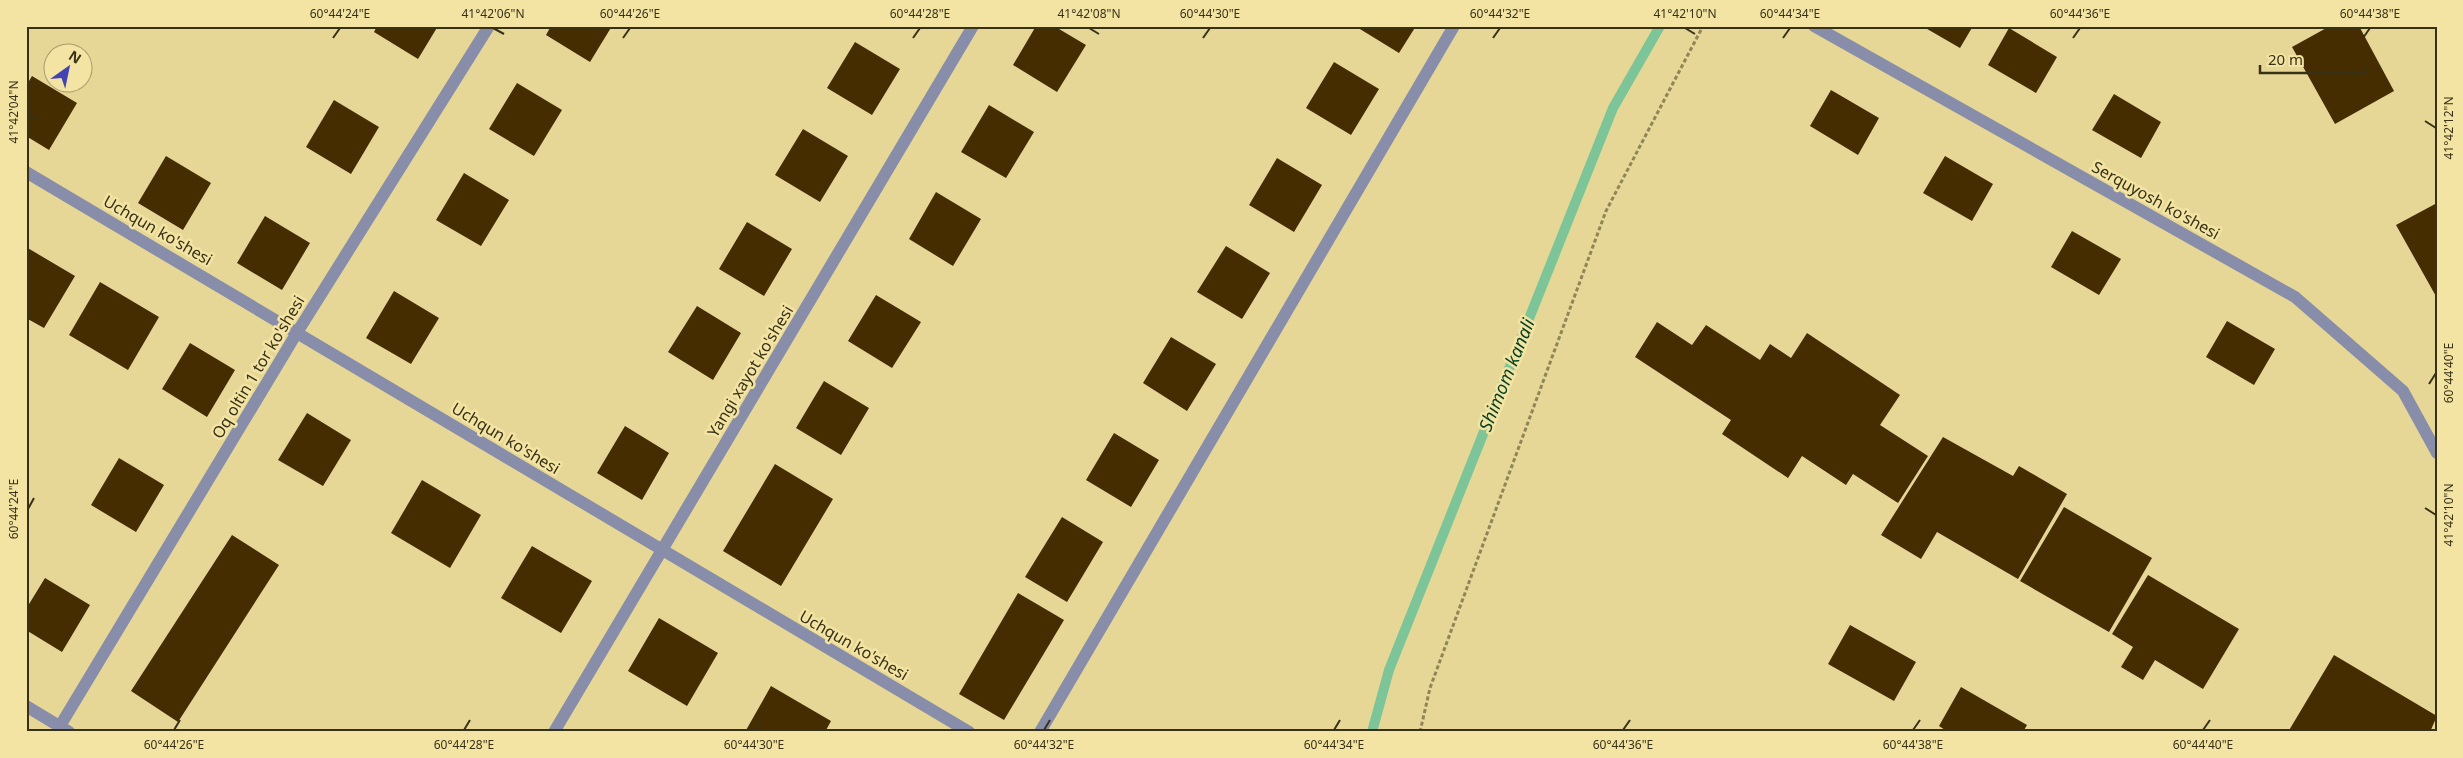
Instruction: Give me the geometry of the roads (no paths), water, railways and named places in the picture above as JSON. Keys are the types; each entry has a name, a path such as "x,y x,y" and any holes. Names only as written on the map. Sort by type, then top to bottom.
{"street":[{"name":"Oq oltin 1 tor ko'shesi","path":"64,729 298,331 489,26"},
{"name":"Yangi xayot ko'shesi","path":"554,732 973,26"},
{"path":"1040,732 1454,26"},
{"name":"Serquyosh ko'shesi","path":"1814,26 2294,297 2403,391 2437,453"},
{"name":"Uchqun ko'shesi","path":"26,172 298,331 662,552 969,732"},
{"path":"26,706 64,729"}],"waterway":[{"name":"Shimom kanali","path":"1372,732 1389,670 1613,108 1660,26"}]}
